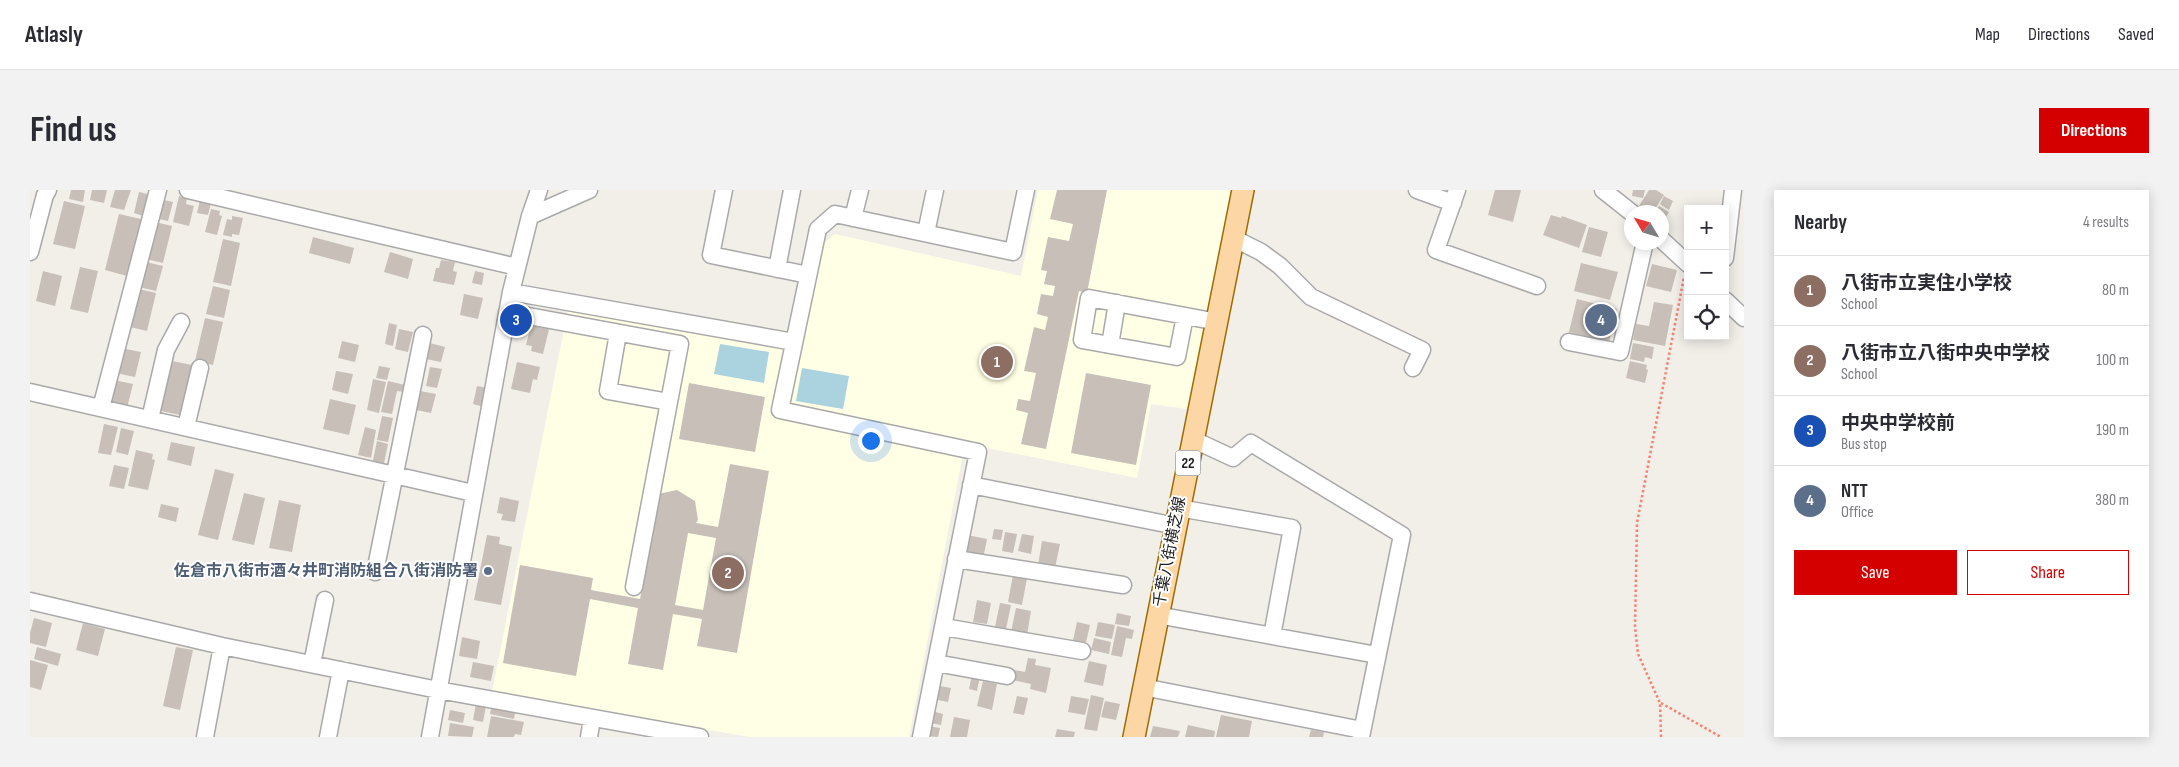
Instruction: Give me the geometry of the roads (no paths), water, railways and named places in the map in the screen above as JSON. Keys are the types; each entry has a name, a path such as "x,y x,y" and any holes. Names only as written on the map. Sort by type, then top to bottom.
{"main road":[{"name":"千葉八街横芝線","path":"1134,737 1243,190"}],"street":[{"path":"30,252 45,194 48,190"},
{"path":"101,408 158,190"},
{"path":"188,190 517,266"},
{"path":"430,737 507,312 530,216 539,190"},
{"path":"530,216 589,190"},
{"path":"724,190 712,256 808,275"},
{"path":"777,269 792,190"},
{"path":"853,218 860,190"},
{"path":"926,233 935,190"},
{"path":"921,737 978,452 780,410 818,229 835,214 1013,252 1026,190"},
{"path":"1417,190 1455,196 1436,250 1537,286"},
{"path":"1604,190 1624,206"},
{"path":"1726,250 1733,190"},
{"path":"1233,238 1261,252 1280,266 1310,297 1422,350 1413,368"},
{"path":"1669,246 1684,260"},
{"path":"1569,342 1620,352 1643,250"},
{"path":"511,292 794,342"},
{"path":"1185,316 1178,357 1082,340 1090,298 1117,303 1185,316 1216,322"},
{"path":"1110,345 1117,303"},
{"path":"1729,304 1744,318"},
{"path":"507,312 680,344 634,587"},
{"path":"150,419 166,350 182,322"},
{"path":"618,333 608,391 669,402"},
{"path":"375,572 423,335"},
{"path":"186,427 200,368"},
{"path":"30,392 473,493"},
{"path":"1143,686 1362,734 1402,535 1251,443 1233,458 1192,440"},
{"path":"971,485 1177,517 1292,528 1272,636"},
{"path":"956,558 1123,585"},
{"path":"312,664 325,600"},
{"path":"30,601 222,646 438,690 592,718 645,732 697,737"},
{"path":"1157,615 1377,655"},
{"path":"944,627 1082,651"},
{"path":"205,737 222,646"},
{"path":"936,662 1007,676"},
{"path":"328,737 341,670"},
{"path":"589,737 592,718"}],"water":[{"path":"720,344 769,352 764,383 714,374"},
{"path":"802,368 849,376 843,409 796,401"}],"place":[{"name":"中央中学校前","path":"516,320"},
{"name":"NTT","path":"1601,320"},
{"name":"八街市立実住小学校","path":"997,362"},
{"name":"佐倉市八街市酒々井町消防組合八街消防署","path":"488,571"},
{"name":"八街市立八街中央中学校","path":"728,573"}]}
